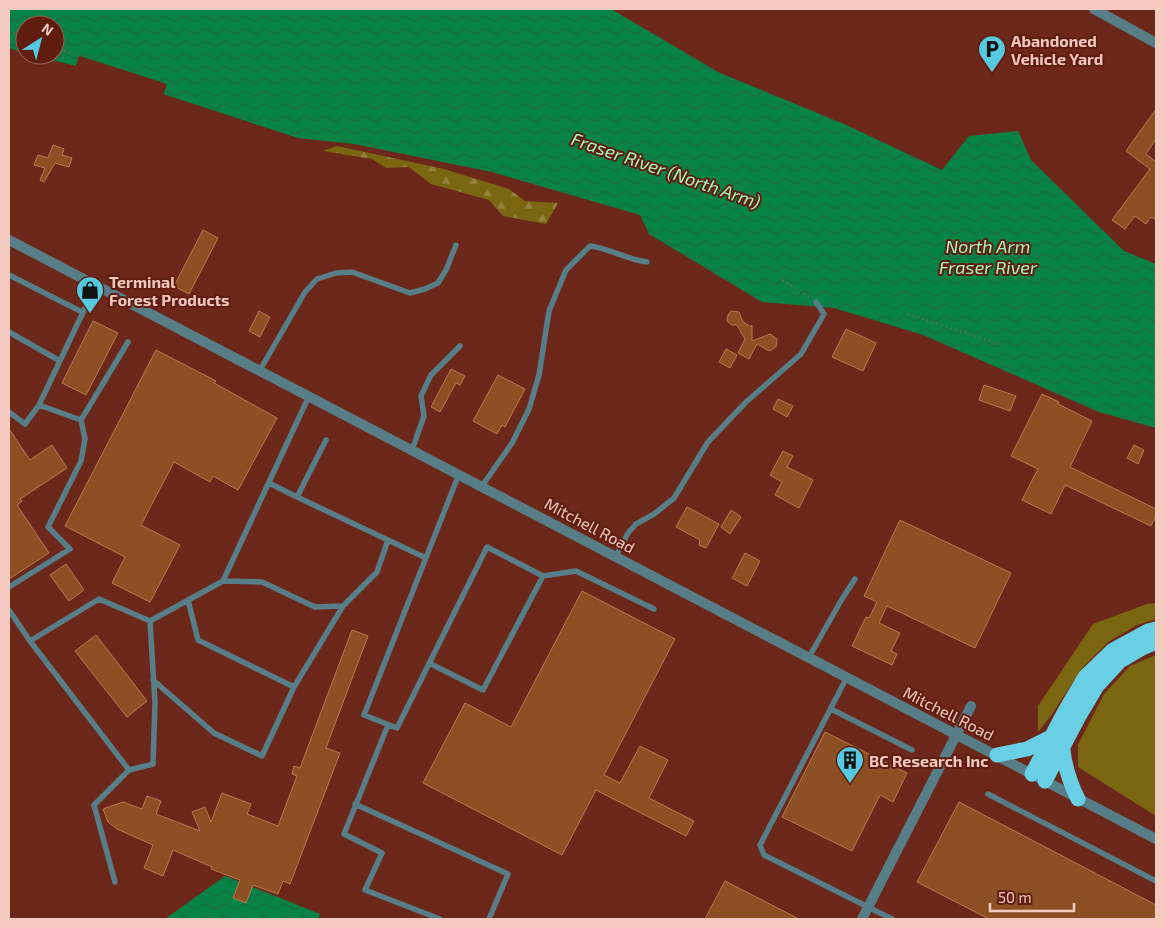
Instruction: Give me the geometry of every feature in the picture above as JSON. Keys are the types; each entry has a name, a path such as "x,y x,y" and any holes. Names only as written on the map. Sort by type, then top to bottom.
{"highway":[{"path":"1038,778 1051,737 1085,677 1113,650 1148,631 1156,629"},
{"path":"1038,778 1062,750 1097,686 1108,673 1120,661 1156,642"},
{"path":"997,755 1027,749 1051,737"},
{"path":"1062,750 1065,767 1078,799"}],"street":[{"path":"1094,9 1156,42"},
{"name":"Mitchell Road","path":"9,240 1156,839"},
{"path":"862,919 971,706"}],"lane":[{"path":"260,370 305,292 317,280 336,273 352,272 410,293 425,290 438,284 456,245"},
{"path":"482,486 512,443 529,409 539,375 549,312 566,270 590,246 601,247 631,259 647,262"},
{"path":"9,275 82,312"},
{"path":"9,412 26,424 39,405 96,285"},
{"path":"616,556 628,533 636,524 654,514 674,498 708,442 746,402 802,354 824,314 816,302"},
{"path":"9,332 60,361"},
{"path":"9,587 70,549 48,527 81,461 85,439 81,420 128,342"},
{"path":"412,450 424,416 421,396 431,375 460,346"},
{"path":"224,580 309,396"},
{"path":"39,405 81,420"},
{"path":"297,497 326,440"},
{"path":"459,474 364,715 397,728 487,547 543,576 576,571 654,609"},
{"path":"269,483 426,558"},
{"path":"153,680 214,733 262,756 294,687 343,606 377,572 388,540"},
{"path":"429,663 483,690 543,576"},
{"path":"809,657 855,579"},
{"path":"150,621 224,580 262,582 314,608 343,606"},
{"path":"30,641 99,599 150,621"},
{"path":"188,600 198,640 294,687"},
{"path":"9,610 30,641 129,770"},
{"path":"114,882 94,805 129,770 153,764 155,703 150,621"},
{"path":"847,677 760,845 764,855 892,919"},
{"path":"831,709 912,750"},
{"path":"388,725 344,834 382,853 365,890 440,919"},
{"path":"988,794 1156,881"},
{"path":"355,804 508,874 489,919"}],"path":[{"path":"65,51 79,56"},
{"path":"783,280 816,302"},
{"path":"908,314 1000,344"}],"green space":[{"path":"337,146 444,169 509,189 525,201 558,203 546,224 503,216 489,200 431,184 409,167 386,168 372,159 323,151"},
{"path":"1156,603 1156,619 1137,625 1108,642 1084,666 1038,732 1038,706 1093,624 1147,604"},
{"path":"1156,655 1156,816 1078,767 1078,745 1104,694 1130,666"}],"water":[{"name":"North Arm Fraser River","path":"9,9 611,9 720,73 844,124 942,170 969,136 1018,131 1031,160 1124,251 1156,264 1156,428 1099,412 923,335 834,308 762,302 649,234 640,215 492,172 354,144 298,138 163,94 166,84 80,56 76,66 65,63 65,15 15,15 15,50 9,48"},
{"path":"225,876 320,914 318,919 165,919"}],"pier":[{"path":"79,56 167,84 163,96 161,94 164,85 81,59 78,67 75,68"}],"building":[{"path":"1156,109 1156,139 1146,154 1156,160 1156,220 1151,217 1146,224 1135,216 1125,229 1112,220 1150,169 1126,151"},
{"path":"53,145 64,149 62,155 72,158 69,167 55,163 44,182 40,180 45,168 34,165 38,155 48,158"},
{"path":"203,230 218,238 189,294 174,286"},
{"path":"259,311 270,317 260,337 249,331"},
{"path":"731,311 739,312 743,322 751,327 752,325 752,341 770,334 777,339 776,347 769,351 757,344 749,359 738,353 745,339 737,325 732,325 727,321"},
{"path":"93,321 118,333 86,395 62,383"},
{"path":"846,329 876,343 863,371 832,357"},
{"path":"726,349 737,355 730,368 719,362"},
{"path":"156,350 216,381 214,383 277,418 238,490 213,476 210,482 174,462 141,525 180,545 150,602 112,583 125,557 65,526"},
{"path":"451,369 465,376 460,385 456,383 440,412 431,407"},
{"path":"498,375 525,389 505,427 502,425 497,434 473,421"},
{"path":"984,385 1016,396 1010,411 979,400"},
{"path":"1042,394 1092,421 1070,467 1156,509 1156,515 1151,526 1065,485 1051,514 1022,500 1038,469 1011,456"},
{"path":"778,399 793,406 787,417 773,409"},
{"path":"9,429 30,460 52,445 67,468 20,499 22,501 17,505 49,553 9,579"},
{"path":"1134,445 1144,450 1138,464 1127,458"},
{"path":"783,451 793,456 787,467 813,480 799,508 775,495 782,482 770,475"},
{"path":"687,507 719,524 706,548 699,545 700,540 676,527"},
{"path":"731,510 741,517 730,534 721,527"},
{"path":"900,520 1011,573 975,648 887,606 879,623 900,633 891,651 897,654 892,665 852,646 866,617 869,618 877,602 864,596"},
{"path":"745,553 760,561 747,586 732,578"},
{"path":"66,564 84,590 69,601 50,575"},
{"path":"582,591 675,639 604,775 620,783 640,746 668,760 649,798 694,821 686,836 596,790 562,855 423,783 465,703 511,727"},
{"path":"352,630 368,636 326,748 340,753 290,884 283,881 278,894 253,885 246,903 233,898 240,880 211,869 212,867 173,850 163,876 144,868 153,845 117,829 108,822 103,809 123,802 142,809 147,796 161,801 156,814 200,831 192,812 205,807 211,822 222,793 251,804 247,814 278,826 297,776 292,774 294,766 300,768"},
{"path":"96,635 147,701 127,717 75,651"},
{"name":"BC Research Inc","path":"825,732 907,773 893,802 880,795 852,851 782,817"},
{"path":"959,802 1156,905 1156,919 989,919 917,882"},
{"path":"725,881 799,919 705,919"}],"place":[{"name":"Abandoned Vehicle Yard","path":"992,73"},
{"name":"Terminal Forest Products","path":"90,314"},
{"name":"BC Research Inc","path":"850,784"}],"water label":[{"name":"Fraser River (North Arm)","path":"666,170"}]}
